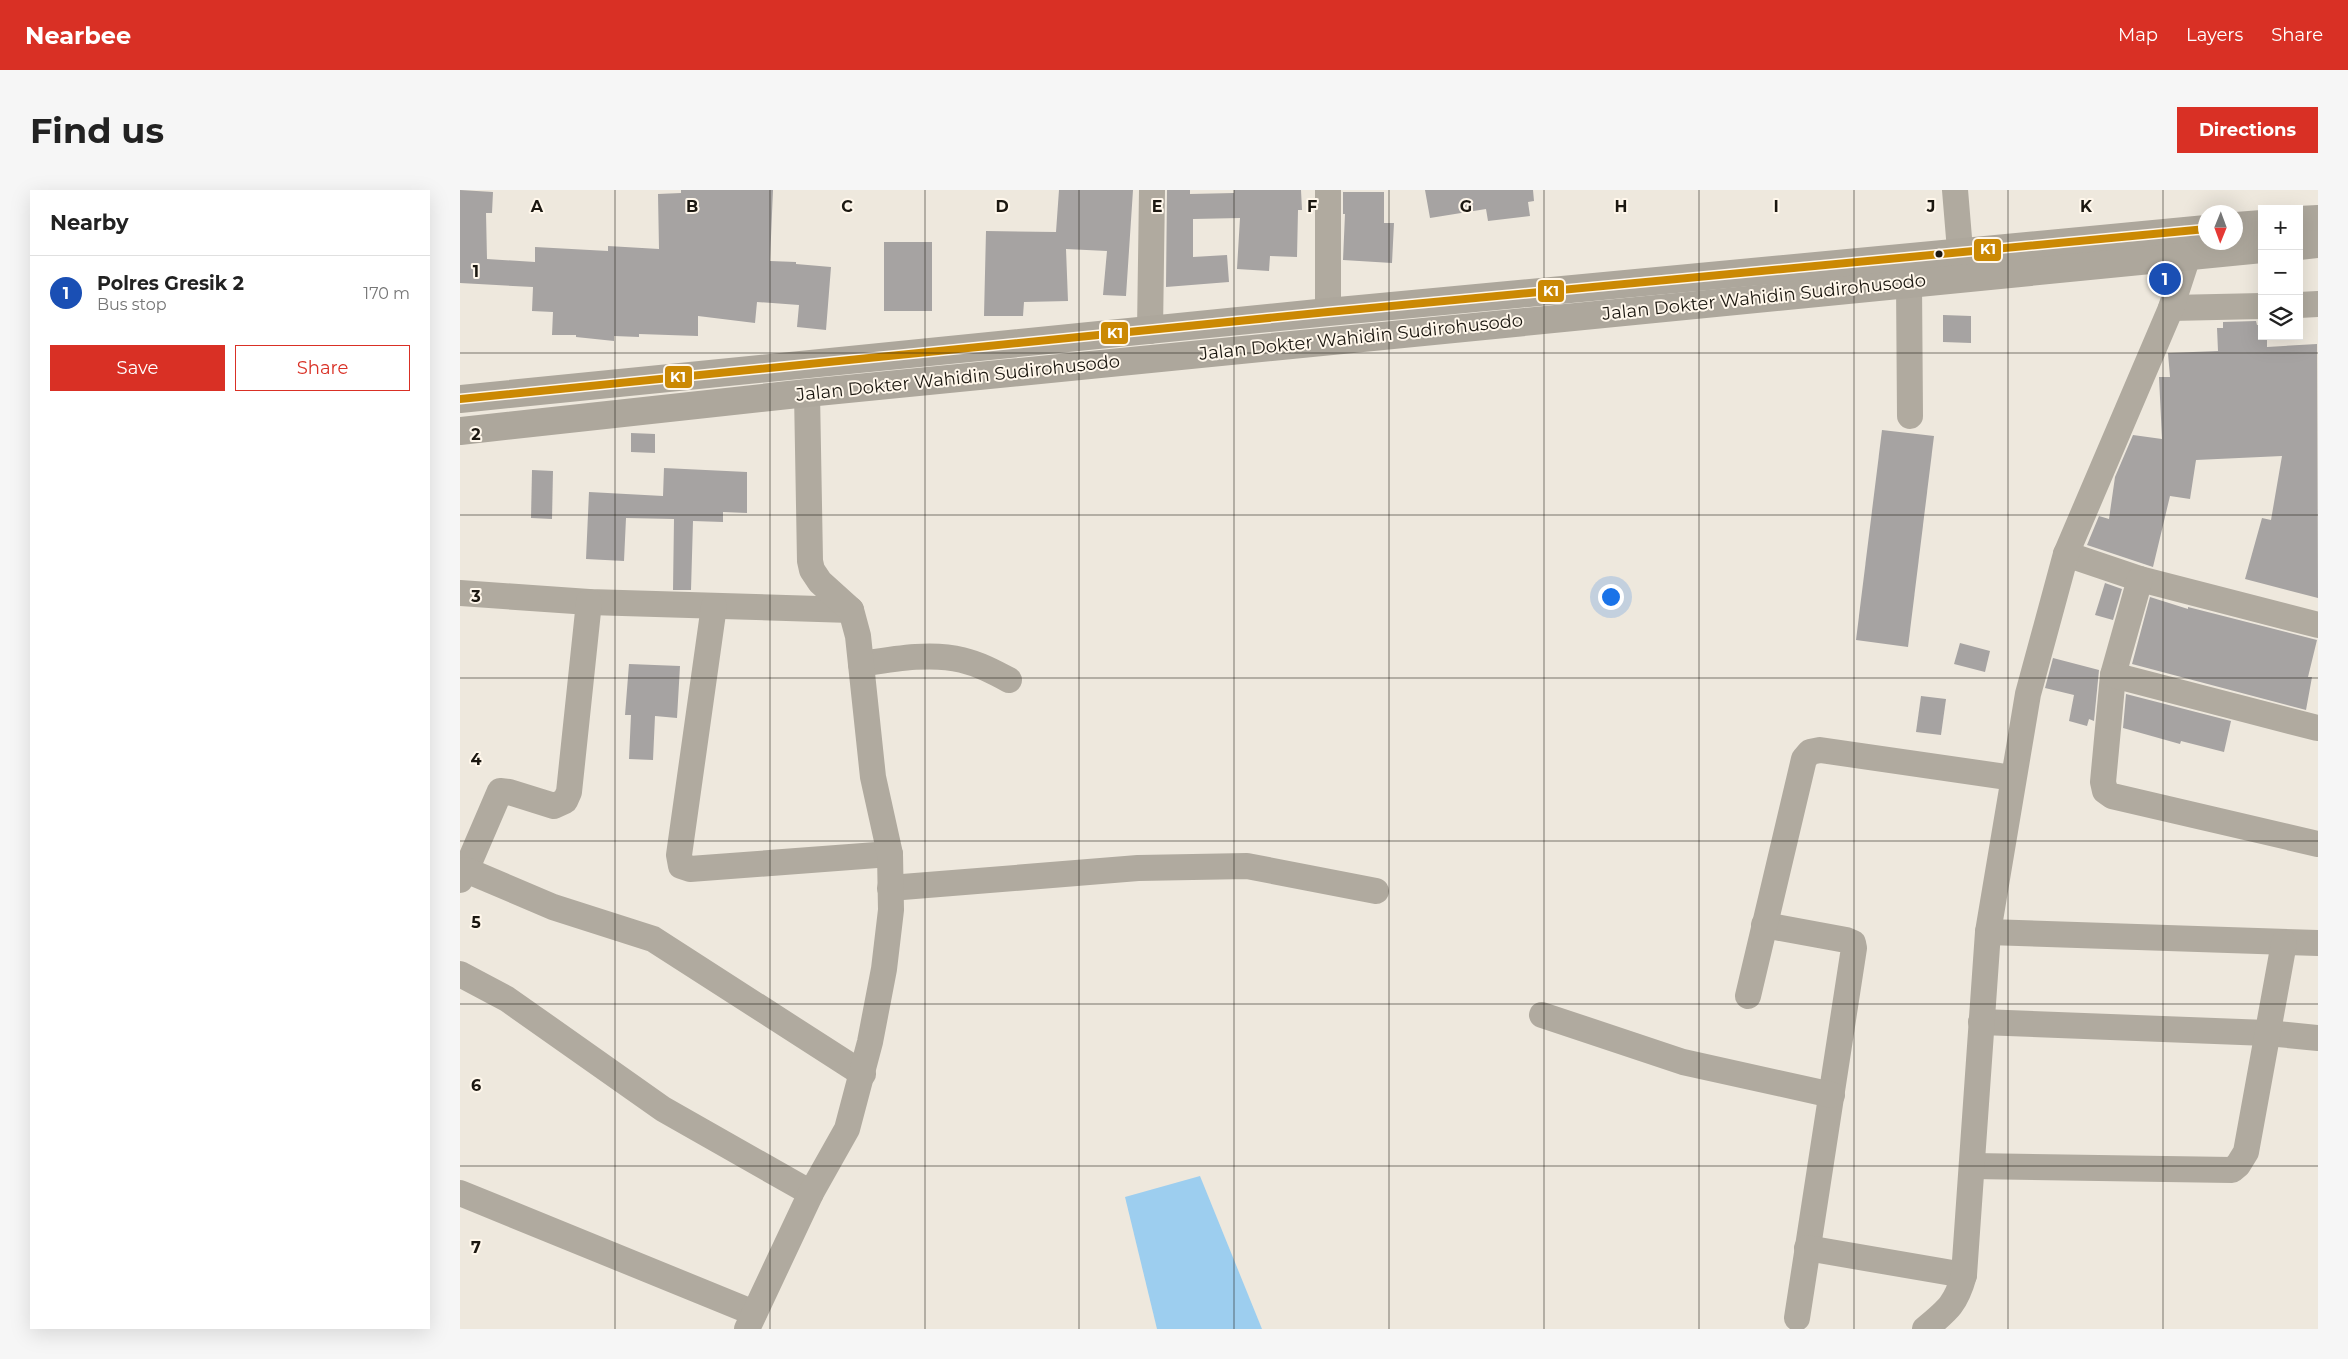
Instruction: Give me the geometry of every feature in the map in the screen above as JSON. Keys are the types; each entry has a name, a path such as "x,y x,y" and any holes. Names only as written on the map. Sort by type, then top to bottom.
{"highway":[{"path":"2303,220 2318,218"},
{"path":"2243,225 2258,224"},
{"name":"Jalan Dokter Wahidin Sudirohusodo","path":"460,431 807,393 1909,283 1962,265 2198,230"},
{"path":"2303,246 2318,244"},
{"name":"Jalan Dokter Wahidin Sudirohusodo","path":"460,399 1328,312 1962,265 2188,256 2258,249"}],"street":[{"path":"1150,331 1152,190"},
{"path":"1328,190 1328,312"},
{"path":"1955,190 1962,265"},
{"path":"1925,1329 1948,1310 1958,1295 1964,1275 1988,932 2028,694 2066,554 2171,308 2188,256"},
{"path":"1909,283 1910,416"},
{"path":"2303,305 2318,304"},
{"path":"2171,308 2258,306"},
{"path":"460,1193 750,1321 811,1193 847,1129 863,1074 884,969 891,910 890,854 873,777 858,636 851,610 820,582 812,570 810,561 807,393"},
{"path":"2066,554 2140,579 2318,625"},
{"path":"2140,579 2113,676 2103,782 2104,790 2112,796 2318,844"},
{"path":"460,593 589,602 851,610"},
{"path":"589,602 569,792 565,801 554,806 500,791 494,800 462,872 553,907 653,940 863,1074"},
{"path":"714,606 679,856 681,866 690,869 890,854"},
{"path":"861,664 894,659 938,657 960,659 978,664 1009,680"},
{"path":"2113,676 2317,728"},
{"path":"1748,996 1804,760 1810,752 1820,750 2013,778"},
{"path":"890,888 1138,868 1248,866 1376,891"},
{"path":"1764,925 1846,940 1853,943 1854,948 1797,1318"},
{"path":"1988,932 2318,943"},
{"path":"1973,1166 2232,1170 2238,1165 2246,1152 2284,943"},
{"path":"460,974 507,999 663,1108 811,1193"},
{"path":"1542,1015 1682,1062 1832,1095"},
{"path":"1981,1022 2267,1033 2318,1038"},
{"path":"1808,1248 1964,1275"}],"water":[{"path":"1200,1176 1262,1329 1157,1329 1125,1197"}],"building":[{"path":"460,190 493,192 492,213 486,213 487,259 535,262 535,247 608,251 608,246 659,249 658,194 681,193 681,190 773,190 770,261 796,262 796,264 831,267 826,330 797,327 799,305 757,302 755,323 698,316 698,336 639,334 639,337 614,336 614,341 576,337 576,335 552,335 553,312 532,311 533,287 460,283"},
{"path":"1059,190 1133,190 1126,296 1103,295 1107,251 1066,249 1068,301 1024,302 1023,316 984,316 986,231 1056,232"},
{"path":"1167,190 1190,190 1190,194 1234,193 1234,190 1301,190 1302,210 1298,210 1297,257 1270,256 1269,271 1237,269 1240,218 1193,219 1193,257 1227,255 1229,282 1166,287"},
{"path":"1425,190 1533,190 1534,201 1528,202 1530,216 1488,221 1486,209 1430,218"},
{"path":"1343,192 1384,192 1384,223 1394,223 1392,263 1343,260 1345,214 1343,214"},
{"path":"884,242 932,242 932,311 884,311"},
{"path":"1943,315 1971,316 1971,343 1943,342"},
{"path":"2256,321 2258,325 2258,340 2267,340 2267,347 2317,344 2318,598 2245,579 2262,518 2271,520 2282,456 2196,460 2190,499 2170,496 2153,567 2087,545 2099,516 2109,519 2115,477 2133,435 2162,439 2159,377 2170,377 2168,353 2218,351 2217,328 2223,328 2223,322"},
{"path":"1882,430 1934,436 1908,647 1856,640"},
{"path":"631,433 655,434 655,453 631,452"},
{"path":"664,468 747,472 747,513 723,512 723,522 693,521 691,590 673,590 674,519 626,518 624,561 586,559 589,492 663,496"},
{"path":"532,470 553,471 552,519 531,518"},
{"path":"2105,583 2122,589 2113,620 2095,615"},
{"path":"2150,597 2188,609 2188,607 2317,640 2308,677 2312,677 2306,710 2132,664"},
{"path":"1960,643 1990,651 1985,672 1954,664"},
{"path":"2053,658 2099,670 2094,721 2089,719 2087,726 2069,721 2074,695 2045,688"},
{"path":"629,664 680,666 677,718 655,716 653,760 629,759 631,715 625,715"},
{"path":"2126,694 2231,721 2224,752 2181,741 2180,744 2123,728"},
{"path":"1921,696 1946,699 1941,735 1916,732"}],"transit line":[{"name":"K1","path":"460,399 1328,312 2198,230"}],"place":[{"name":"Polres Gresik 2","path":"2165,279"}]}
